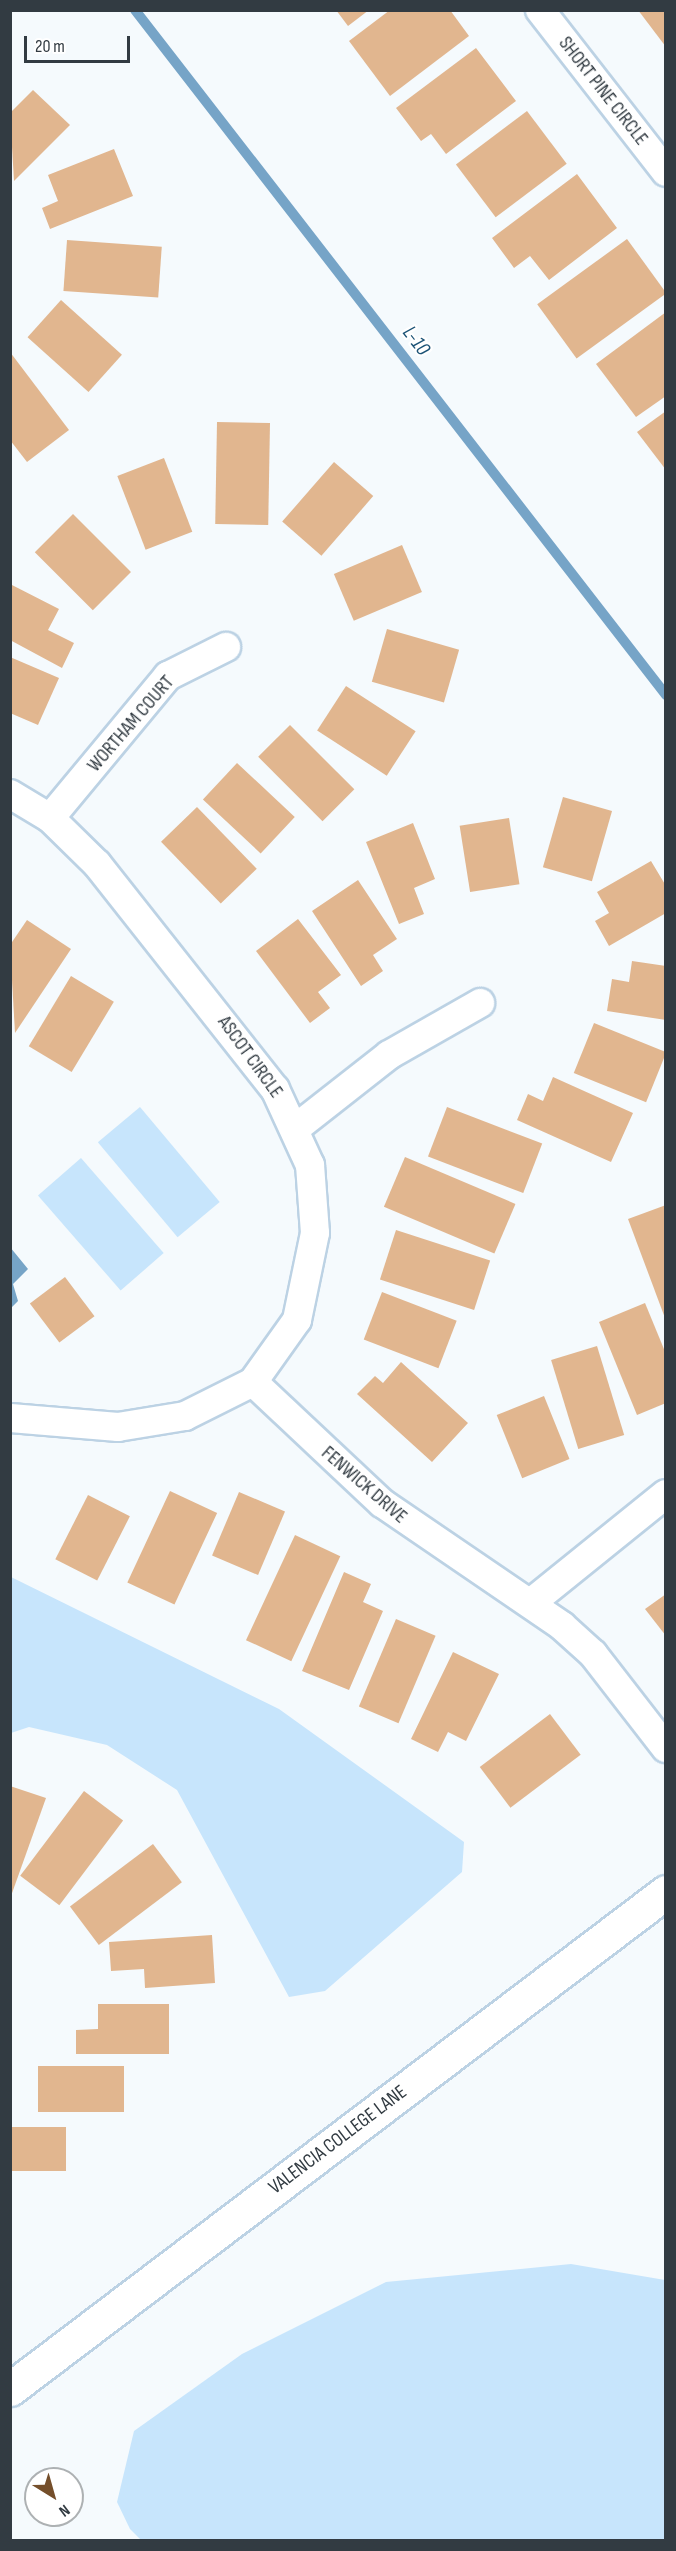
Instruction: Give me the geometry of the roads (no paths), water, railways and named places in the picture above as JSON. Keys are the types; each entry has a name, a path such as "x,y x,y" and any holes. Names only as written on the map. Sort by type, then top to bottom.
{"street":[{"name":"SHORT PINE CIRCLE","path":"540,10 666,172"},
{"name":"WORTHAM COURT","path":"50,818 168,676 226,647"},
{"name":"ASCOT CIRCLE","path":"10,794 50,818 132,903 249,1052 296,1128 310,1166 312,1266 297,1320 253,1382"},
{"path":"296,1128 389,1055 480,1003"},
{"path":"10,1418 118,1426 185,1416 253,1382"},
{"name":"FENWICK DRIVE","path":"253,1382 382,1503 532,1602 593,1654 666,1748"},
{"path":"532,1602 666,1494"},
{"name":"VALENCIA COLLEGE LANE","path":"10,2389 666,1892"}],"waterway":[{"name":"L-10","path":"135,10 666,695"}]}
